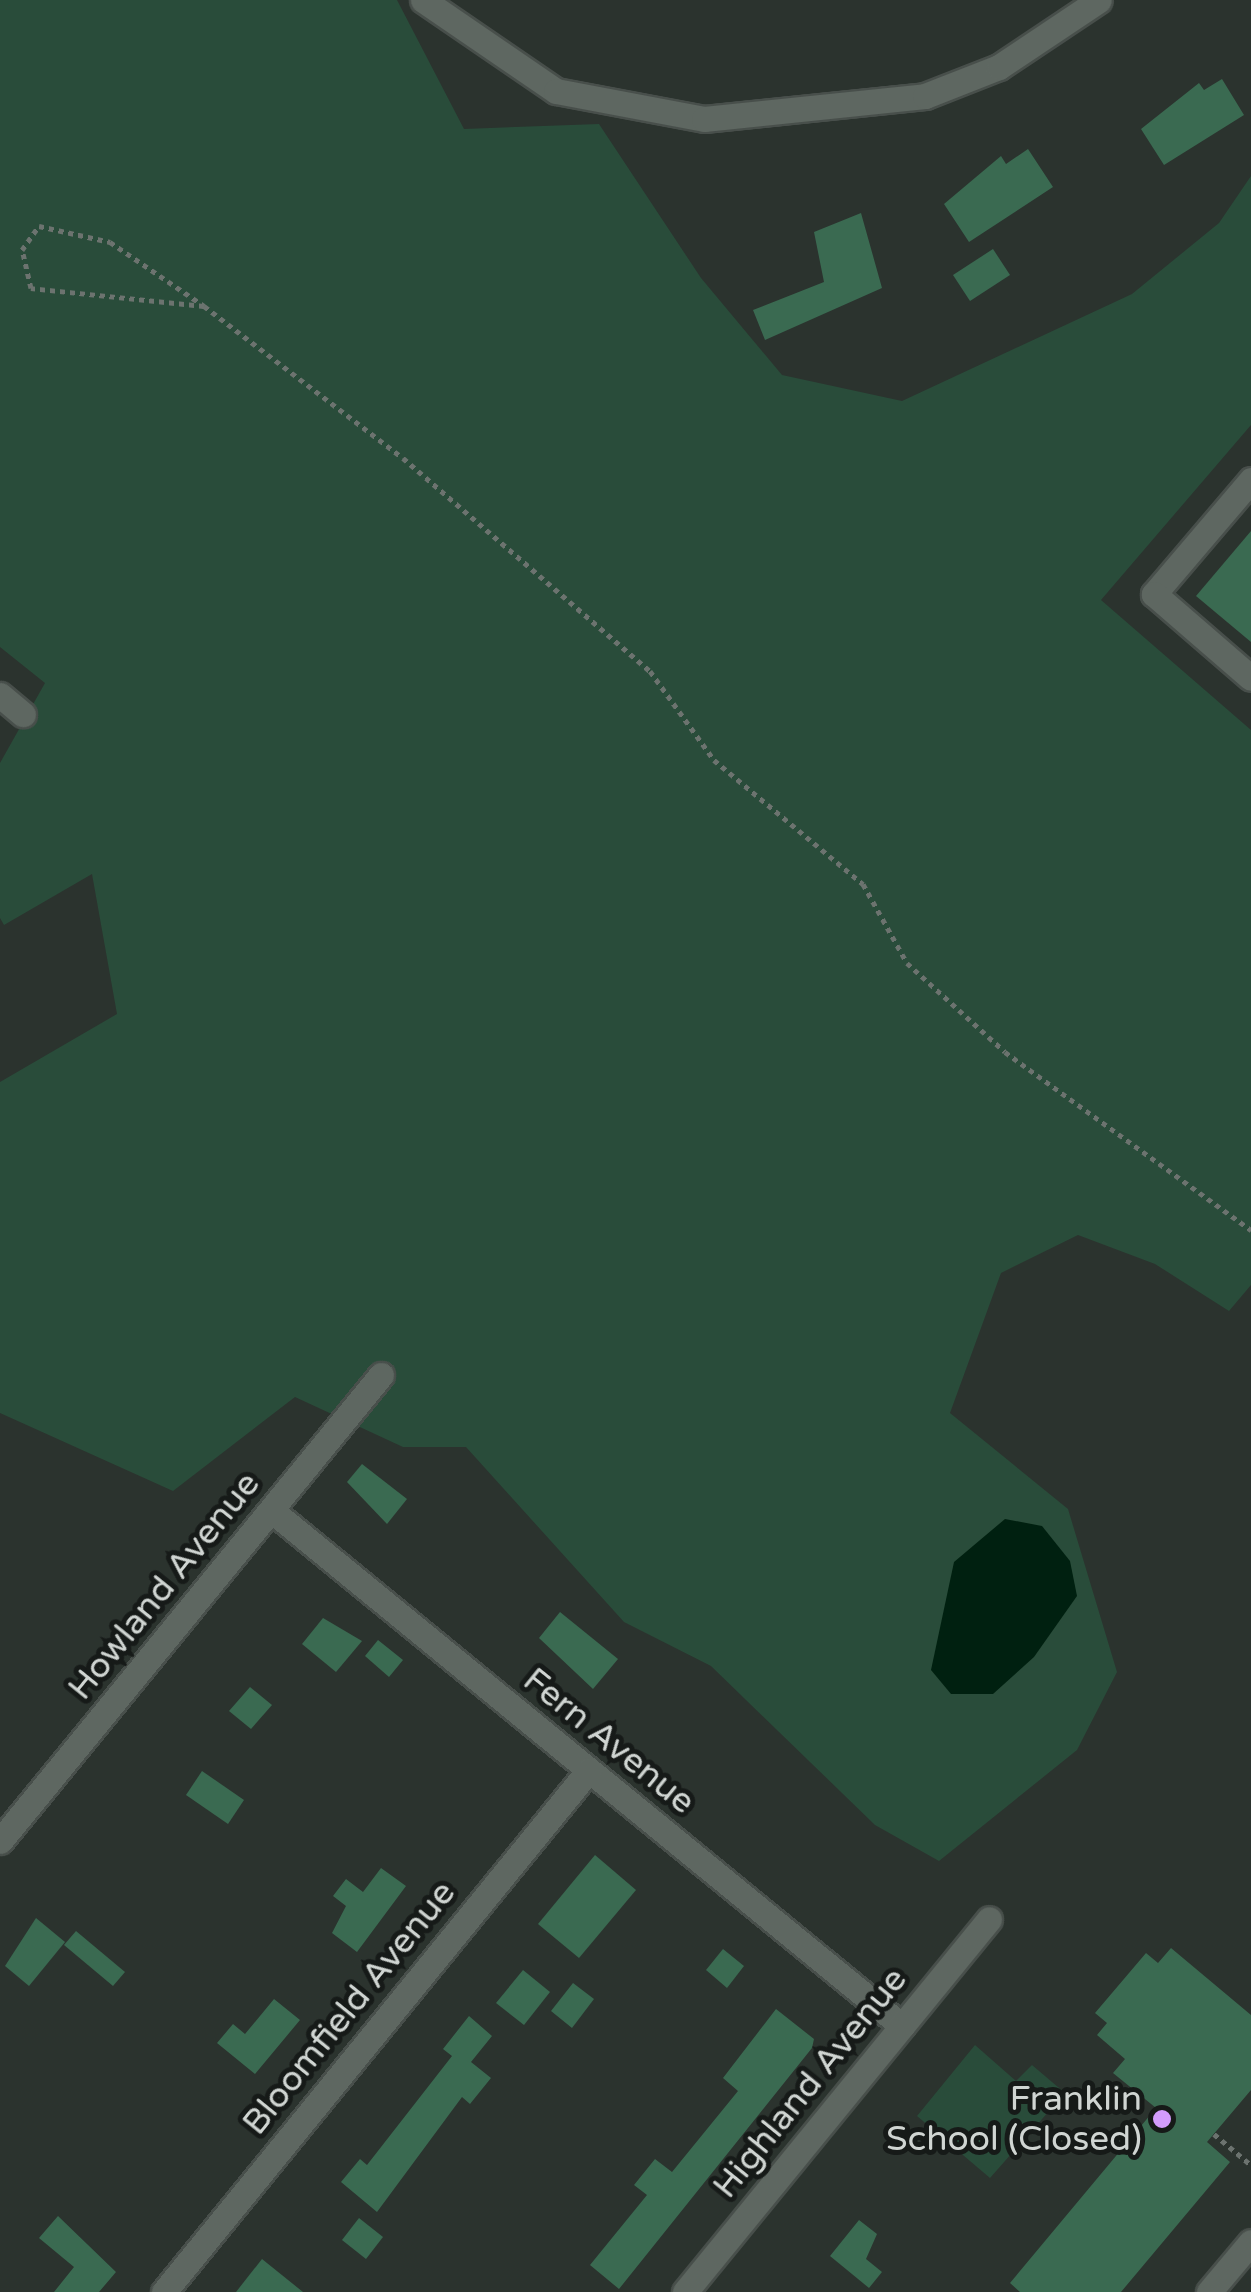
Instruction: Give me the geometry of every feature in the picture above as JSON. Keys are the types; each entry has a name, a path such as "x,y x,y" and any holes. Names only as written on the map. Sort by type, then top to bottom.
{"street":[{"path":"422,0 534,82 620,110 776,118 897,104 968,81 1099,0"},
{"path":"1251,480 1154,594 1251,678"},
{"path":"0,695 24,714"},
{"name":"Howland Avenue","path":"0,1841 382,1375"},
{"name":"Fern Avenue","path":"271,1510 902,2026"},
{"name":"Bloomfield Avenue","path":"164,2292 589,1770"},
{"name":"Highland Avenue","path":"686,2292 990,1919"},
{"path":"1209,2292 1242,2272 1251,2242"}],"path":[{"path":"204,306 31,288 22,250 39,226 110,242 204,306 546,572 650,671 714,760 864,884 907,963 1004,1052 1251,1230"},
{"path":"1214,2134 1251,2165"}],"shaded area":[{"path":"0,0 397,0 464,129 599,124 701,278 782,375 902,401 1132,294 1219,223 1251,176 1251,425 1101,600 1251,730 1251,1285 1229,1311 1155,1264 1078,1235 1001,1273 950,1413 1068,1509 1117,1672 1077,1750 939,1861 875,1825 711,1666 624,1622 466,1447 403,1447 295,1397 173,1491 0,1413 0,1082 117,1014 92,874 4,925 0,918 0,763 45,683 0,647"},
{"path":"1005,1519 1042,1526 1070,1561 1077,1596 1034,1657 993,1694 951,1694 931,1670 954,1562"},
{"path":"975,2045 1016,2081 1032,2065 1065,2093 990,2178 917,2116"}],"building":[{"path":"1222,79 1244,115 1164,165 1141,129 1199,83 1204,90"},
{"path":"1028,149 1053,187 969,242 944,204 1001,156 1006,164"},
{"path":"861,213 882,288 765,340 753,310 824,282 814,232"},
{"path":"993,249 1010,275 970,301 953,275"},
{"path":"1251,531 1251,642 1196,596"},
{"path":"362,1464 407,1499 387,1524 347,1482"},
{"path":"560,1612 618,1659 593,1689 539,1638"},
{"path":"323,1618 362,1641 336,1672 302,1644"},
{"path":"378,1640 403,1660 389,1677 365,1656"},
{"path":"250,1687 272,1705 251,1729 229,1711"},
{"path":"202,1771 244,1800 228,1824 186,1795"},
{"path":"595,1855 636,1890 579,1958 538,1924"},
{"path":"381,1868 406,1886 357,1952 332,1933 346,1906 333,1896 346,1879 363,1892"},
{"path":"36,1918 65,1942 29,1986 5,1966"},
{"path":"76,1931 125,1972 113,1986 64,1945"},
{"name":"Franklin School (Closed)","path":"1171,1948 1251,2015 1251,2090 1207,2142 1230,2162 1121,2292 1020,2292 1010,2283 1156,2108 1113,2073 1125,2059 1097,2035 1107,2023 1095,2013 1146,1953 1158,1963"},
{"path":"723,1949 744,1966 727,1988 706,1970"},
{"path":"523,1970 550,1992 524,2025 496,2003"},
{"path":"573,1983 594,1999 572,2028 551,2011"},
{"path":"274,1999 300,2020 255,2074 217,2043 233,2024 245,2034"},
{"path":"776,2009 814,2039 812,2048 619,2289 590,2265 647,2195 634,2185 655,2159 672,2172 738,2091 723,2078"},
{"path":"469,2016 492,2036 471,2062 491,2078 470,2104 462,2097 377,2212 341,2182 360,2159 367,2165 452,2056 443,2049"},
{"path":"58,2216 116,2272 99,2292 54,2292 74,2267 39,2238"},
{"path":"359,2218 383,2237 366,2259 342,2240"},
{"path":"859,2220 877,2234 866,2259 882,2272 869,2288 830,2256"},
{"path":"262,2259 303,2292 236,2292"}],"place":[{"name":"Franklin School (Closed)","path":"1162,2119"}]}
